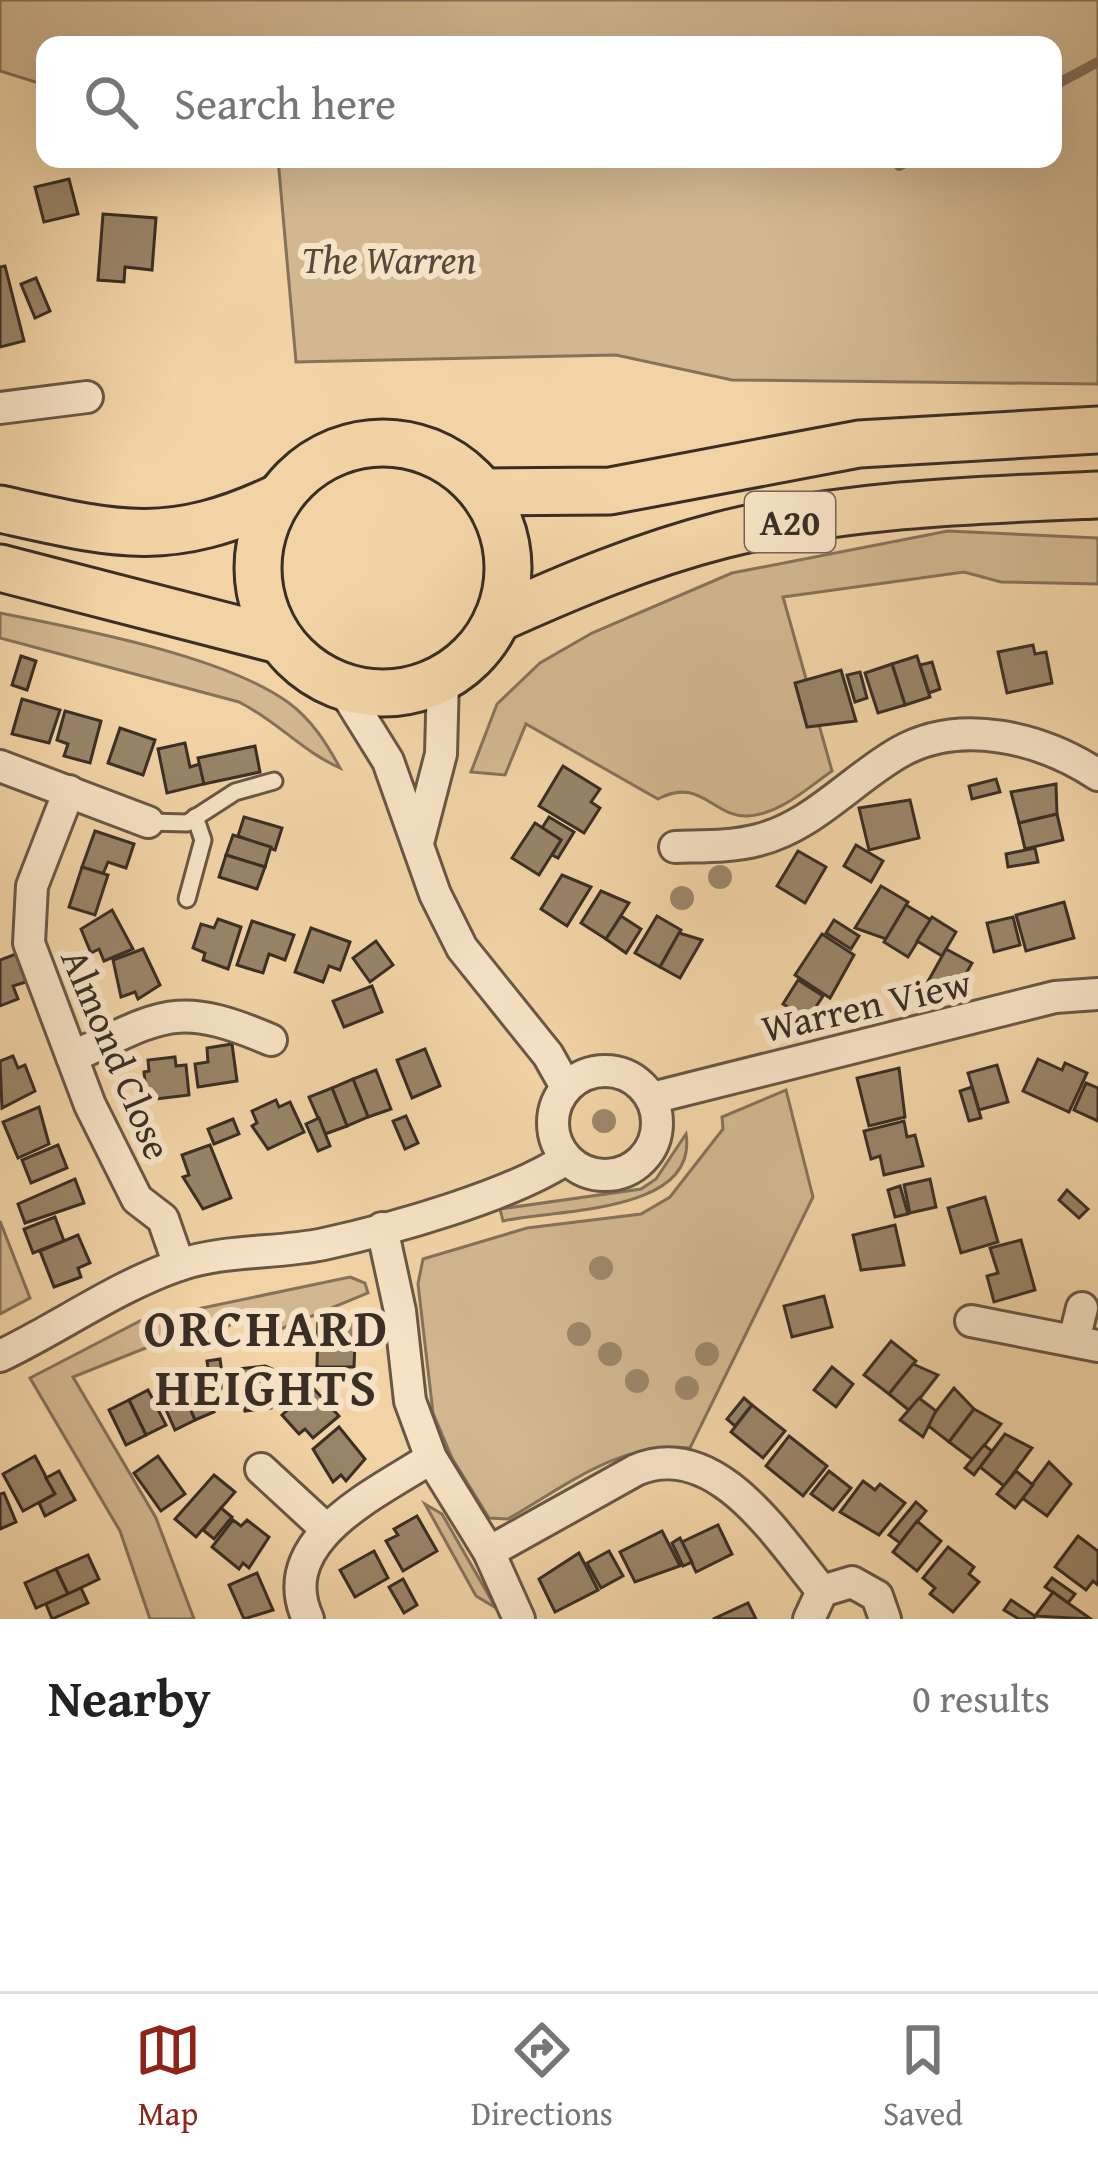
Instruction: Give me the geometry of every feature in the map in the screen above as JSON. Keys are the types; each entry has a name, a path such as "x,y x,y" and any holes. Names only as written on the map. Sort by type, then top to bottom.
{"main road":[{"name":"A20","path":"487,493 610,491 859,444 1098,430"},
{"path":"0,509 98,531 145,535 225,523 277,498 313,462 353,444 413,445 453,463 487,493 505,538 508,578 497,619 483,643 443,678 398,693 342,688 307,669 279,640 259,592 257,548 277,498"},
{"name":"A20","path":"497,619 594,577 725,534 918,505 1098,495"},
{"path":"0,568 279,640"}],"street":[{"path":"0,408 87,397"},
{"path":"419,839 441,754 443,678"},
{"path":"342,688 388,761 435,894 462,948 548,1054 566,1087"},
{"path":"675,847 759,840 830,804 901,751 948,735 1031,743 1098,776"},
{"path":"0,766 148,822"},
{"name":"Almond Close","path":"69,791 32,886 27,918 36,970 136,1199 163,1219 179,1265"},
{"name":"Warren View","path":"652,1098 1055,997 1098,994"},
{"path":"72,1057 166,1014 200,1014 271,1040"},
{"path":"613,1070 635,1079 652,1098 658,1123 650,1152 627,1172 607,1177 584,1172 566,1159 552,1120 566,1087 589,1072 613,1070"},
{"path":"0,1356 103,1298 179,1265 322,1244 382,1228 520,1183 566,1159"},
{"path":"382,1228 400,1311 410,1401 431,1458 489,1552 519,1619"},
{"path":"971,1321 1086,1343 1082,1308"},
{"path":"308,1619 301,1587 326,1529 431,1458"},
{"path":"489,1552 636,1470 650,1464 687,1464 740,1497 815,1605 841,1582 862,1585 877,1597 885,1619"},
{"path":"261,1469 326,1529"}],"lane":[{"path":"148,822 175,825 235,792 274,782"},
{"path":"187,899 203,840 195,817"}],"green space":[{"name":"The Warren","path":"0,0 1098,0 1098,384 732,380 616,355 296,362 279,168 1062,168 1062,36 36,36 36,82 0,71"},
{"path":"948,531 1098,538 1098,584 1001,582 964,572 783,597 832,771 782,806 748,816 685,792 658,799 526,724 505,775 471,772 497,704 540,663 592,633 732,573"},
{"path":"0,613 150,646 261,686 305,717 340,768 239,702 0,638"},
{"path":"786,1090 813,1197 690,1448 665,1447 617,1459 508,1519 489,1518 452,1458 433,1413 418,1284 423,1259 527,1228 641,1214 670,1197 723,1129 722,1117"},
{"path":"686,1134 684,1161 670,1180 647,1194 586,1210 503,1221 500,1209 641,1189 656,1179"},
{"path":"0,1221 30,1298 0,1314"},
{"path":"350,1277 365,1283 368,1293 264,1336 243,1319 180,1348 168,1339 73,1377 156,1518 194,1619 150,1619 120,1531 30,1378 140,1321"},
{"path":"425,1504 442,1514 496,1608 476,1596"}],"building":[{"path":"69,179 78,214 44,222 35,187"},
{"path":"103,214 156,218 152,270 125,267 124,282 98,280"},
{"path":"5,266 24,341 0,347 0,267"},
{"path":"36,278 50,311 35,318 21,284"},
{"path":"1033,645 1035,654 1046,652 1052,683 1007,693 998,652"},
{"path":"21,656 36,661 27,690 12,685"},
{"path":"917,656 930,697 905,705 892,664"},
{"path":"932,662 940,689 929,693 920,665"},
{"path":"892,664 905,705 878,713 865,673"},
{"path":"841,670 856,721 807,727 795,683"},
{"path":"860,672 867,698 855,702 847,675"},
{"path":"22,699 60,710 49,743 12,734"},
{"path":"65,711 101,721 90,763 64,756 68,744 57,740"},
{"path":"120,728 155,740 143,775 108,763"},
{"path":"185,743 190,767 200,764 204,784 167,793 158,749"},
{"path":"255,746 260,772 204,784 198,758"},
{"path":"563,766 600,789 591,802 600,808 584,833 539,806"},
{"path":"996,779 1000,792 972,799 969,786"},
{"path":"1056,784 1057,814 1019,823 1011,792"},
{"path":"910,800 919,838 869,850 859,808"},
{"path":"1057,814 1063,840 1025,849 1019,823"},
{"path":"244,817 282,828 275,850 238,836"},
{"path":"549,817 574,832 558,858 552,855 561,840 542,828"},
{"path":"535,823 561,840 539,875 512,858"},
{"path":"95,831 134,844 126,868 108,862 103,874 82,867"},
{"path":"233,835 271,847 265,867 226,855"},
{"path":"856,845 883,861 871,882 844,866"},
{"path":"1035,848 1038,862 1008,867 1006,854"},
{"path":"798,851 826,867 805,903 777,886"},
{"path":"226,855 265,867 257,889 219,877"},
{"path":"82,867 108,875 95,915 69,907"},
{"path":"562,875 591,887 567,926 541,909"},
{"path":"881,886 908,902 886,939 855,928"},
{"path":"601,891 629,903 606,939 581,923"},
{"path":"1064,902 1074,938 1026,951 1016,915"},
{"path":"906,905 931,920 908,957 884,942"},
{"path":"112,910 133,949 104,961 99,949 91,953 81,929"},
{"path":"621,916 641,929 626,953 606,939"},
{"path":"657,916 681,930 660,967 635,953"},
{"path":"932,917 956,932 942,956 917,941"},
{"path":"1013,917 1020,945 994,952 987,923"},
{"path":"218,919 241,927 228,969 203,960 205,953 193,948 201,924 214,928"},
{"path":"834,920 859,936 851,949 826,933"},
{"path":"252,921 294,935 285,960 269,954 263,973 237,965"},
{"path":"311,928 350,942 340,970 329,966 323,982 295,972"},
{"path":"679,933 702,940 680,978 660,967"},
{"path":"822,934 854,955 830,998 795,975"},
{"path":"376,941 393,965 370,982 353,958"},
{"path":"143,949 160,985 138,999 135,992 121,997 113,960"},
{"path":"946,949 972,963 951,1000 926,985"},
{"path":"16,954 26,982 13,986 18,999 0,1006 0,960"},
{"path":"798,980 823,996 808,1019 783,1004"},
{"path":"372,986 382,1012 344,1027 333,1001"},
{"path":"232,1044 237,1081 198,1087 195,1064 208,1062 207,1048"},
{"path":"425,1049 440,1086 412,1098 397,1060"},
{"path":"13,1056 18,1068 25,1065 35,1091 2,1108 0,1061"},
{"path":"175,1057 176,1066 186,1065 189,1095 147,1100 144,1072 149,1071 148,1060"},
{"path":"1038,1059 1062,1070 1065,1063 1087,1073 1069,1112 1023,1091"},
{"path":"997,1065 1008,1102 979,1110 968,1073"},
{"path":"899,1068 905,1117 869,1126 857,1078"},
{"path":"376,1070 391,1109 368,1117 353,1079"},
{"path":"353,1079 368,1117 347,1126 332,1088"},
{"path":"1086,1083 1098,1088 1098,1121 1074,1110"},
{"path":"972,1087 981,1118 969,1121 960,1091"},
{"path":"332,1088 347,1126 325,1134 309,1097"},
{"path":"276,1100 279,1107 290,1102 304,1132 268,1149 252,1126 257,1123 252,1111"},
{"path":"39,1107 49,1144 18,1158 3,1122"},
{"path":"406,1116 418,1143 405,1149 393,1121"},
{"path":"319,1118 330,1146 318,1151 306,1124"},
{"path":"233,1119 239,1134 214,1144 208,1129"},
{"path":"904,1121 907,1137 915,1135 923,1166 884,1175 880,1156 871,1159 864,1131"},
{"path":"58,1145 67,1168 31,1183 22,1160"},
{"path":"210,1145 231,1198 203,1209 183,1177 189,1175 182,1155"},
{"path":"75,1179 84,1203 25,1223 18,1204"},
{"path":"930,1179 936,1207 910,1213 904,1185"},
{"path":"900,1186 908,1214 895,1217 888,1190"},
{"path":"1067,1190 1088,1209 1079,1218 1059,1200"},
{"path":"985,1197 998,1242 961,1253 948,1208"},
{"path":"55,1217 64,1241 33,1253 24,1229"},
{"path":"895,1225 904,1265 861,1270 853,1235"},
{"path":"78,1235 90,1263 78,1268 81,1277 54,1287 40,1251"},
{"path":"1021,1240 1035,1290 994,1302 987,1276 998,1273 990,1248"},
{"path":"824,1296 832,1327 792,1337 784,1306"},
{"path":"318,1315 370,1315 369,1341 355,1341 354,1367 317,1367"},
{"path":"891,1341 916,1361 889,1394 864,1375"},
{"path":"220,1359 224,1388 211,1389 207,1361"},
{"path":"913,1364 938,1375 910,1411 889,1394"},
{"path":"832,1367 853,1384 836,1407 814,1390"},
{"path":"272,1369 271,1408 245,1411 244,1404 232,1405 228,1370"},
{"path":"198,1376 214,1412 195,1420 179,1384"},
{"path":"179,1384 195,1420 175,1430 159,1394"},
{"path":"312,1387 339,1416 313,1438 305,1429 299,1434 282,1415"},
{"path":"954,1388 974,1409 949,1442 926,1424"},
{"path":"148,1390 166,1425 146,1435 129,1400"},
{"path":"744,1398 752,1405 735,1426 727,1419"},
{"path":"919,1398 936,1411 923,1437 900,1420"},
{"path":"129,1400 146,1435 126,1445 109,1410"},
{"path":"752,1405 785,1431 763,1458 731,1432"},
{"path":"974,1409 1001,1424 973,1460 949,1442"},
{"path":"339,1427 365,1459 346,1481 341,1475 333,1482 313,1449"},
{"path":"1005,1434 1032,1448 1004,1486 980,1467"},
{"path":"789,1436 827,1466 803,1496 766,1466"},
{"path":"984,1445 992,1451 974,1475 965,1468"},
{"path":"35,1456 55,1494 23,1511 3,1474"},
{"path":"158,1456 185,1494 161,1511 134,1473"},
{"path":"1049,1462 1071,1484 1047,1516 1022,1498"},
{"path":"59,1471 75,1500 45,1516 39,1503 55,1494 46,1478"},
{"path":"829,1471 851,1488 833,1510 811,1494"},
{"path":"1016,1471 1033,1485 1015,1508 997,1494"},
{"path":"214,1475 235,1492 196,1537 175,1519"},
{"path":"863,1481 875,1490 880,1484 905,1503 879,1535 840,1512"},
{"path":"4,1493 16,1522 0,1529 0,1494"},
{"path":"916,1502 926,1511 900,1543 889,1535"},
{"path":"221,1508 232,1517 214,1539 203,1530"},
{"path":"417,1516 437,1551 403,1571 386,1541 398,1535 394,1529"},
{"path":"233,1520 241,1526 247,1520 269,1537 249,1568 243,1563 239,1569 212,1547"},
{"path":"917,1521 941,1541 917,1571 893,1552"},
{"path":"718,1525 732,1554 696,1572 682,1542"},
{"path":"662,1531 680,1566 635,1582 620,1552"},
{"path":"1078,1536 1098,1551 1098,1585 1093,1581 1086,1590 1055,1567"},
{"path":"680,1538 692,1562 683,1566 672,1543"},
{"path":"948,1547 974,1567 969,1574 979,1582 953,1612 930,1594 935,1588 923,1578"},
{"path":"374,1551 388,1578 355,1597 340,1570"},
{"path":"609,1551 623,1576 601,1588 587,1563"},
{"path":"579,1553 598,1590 555,1612 539,1579"},
{"path":"88,1555 99,1579 68,1594 56,1569"},
{"path":"56,1569 68,1594 36,1608 25,1583"},
{"path":"257,1573 273,1610 244,1619 229,1585"},
{"path":"1052,1578 1075,1594 1068,1603 1045,1587"},
{"path":"403,1579 417,1605 404,1613 389,1587"},
{"path":"81,1588 88,1603 52,1619 46,1604"},
{"path":"1053,1592 1068,1603 1091,1619 1035,1616"},
{"path":"1011,1600 1034,1619 1019,1619 1004,1610"},
{"path":"748,1603 756,1619 713,1619"}],"waterway":[{"path":"1062,81 1098,62"}],"district":[{"name":"ORCHARD HEIGHTS","path":"267,1357"}]}
